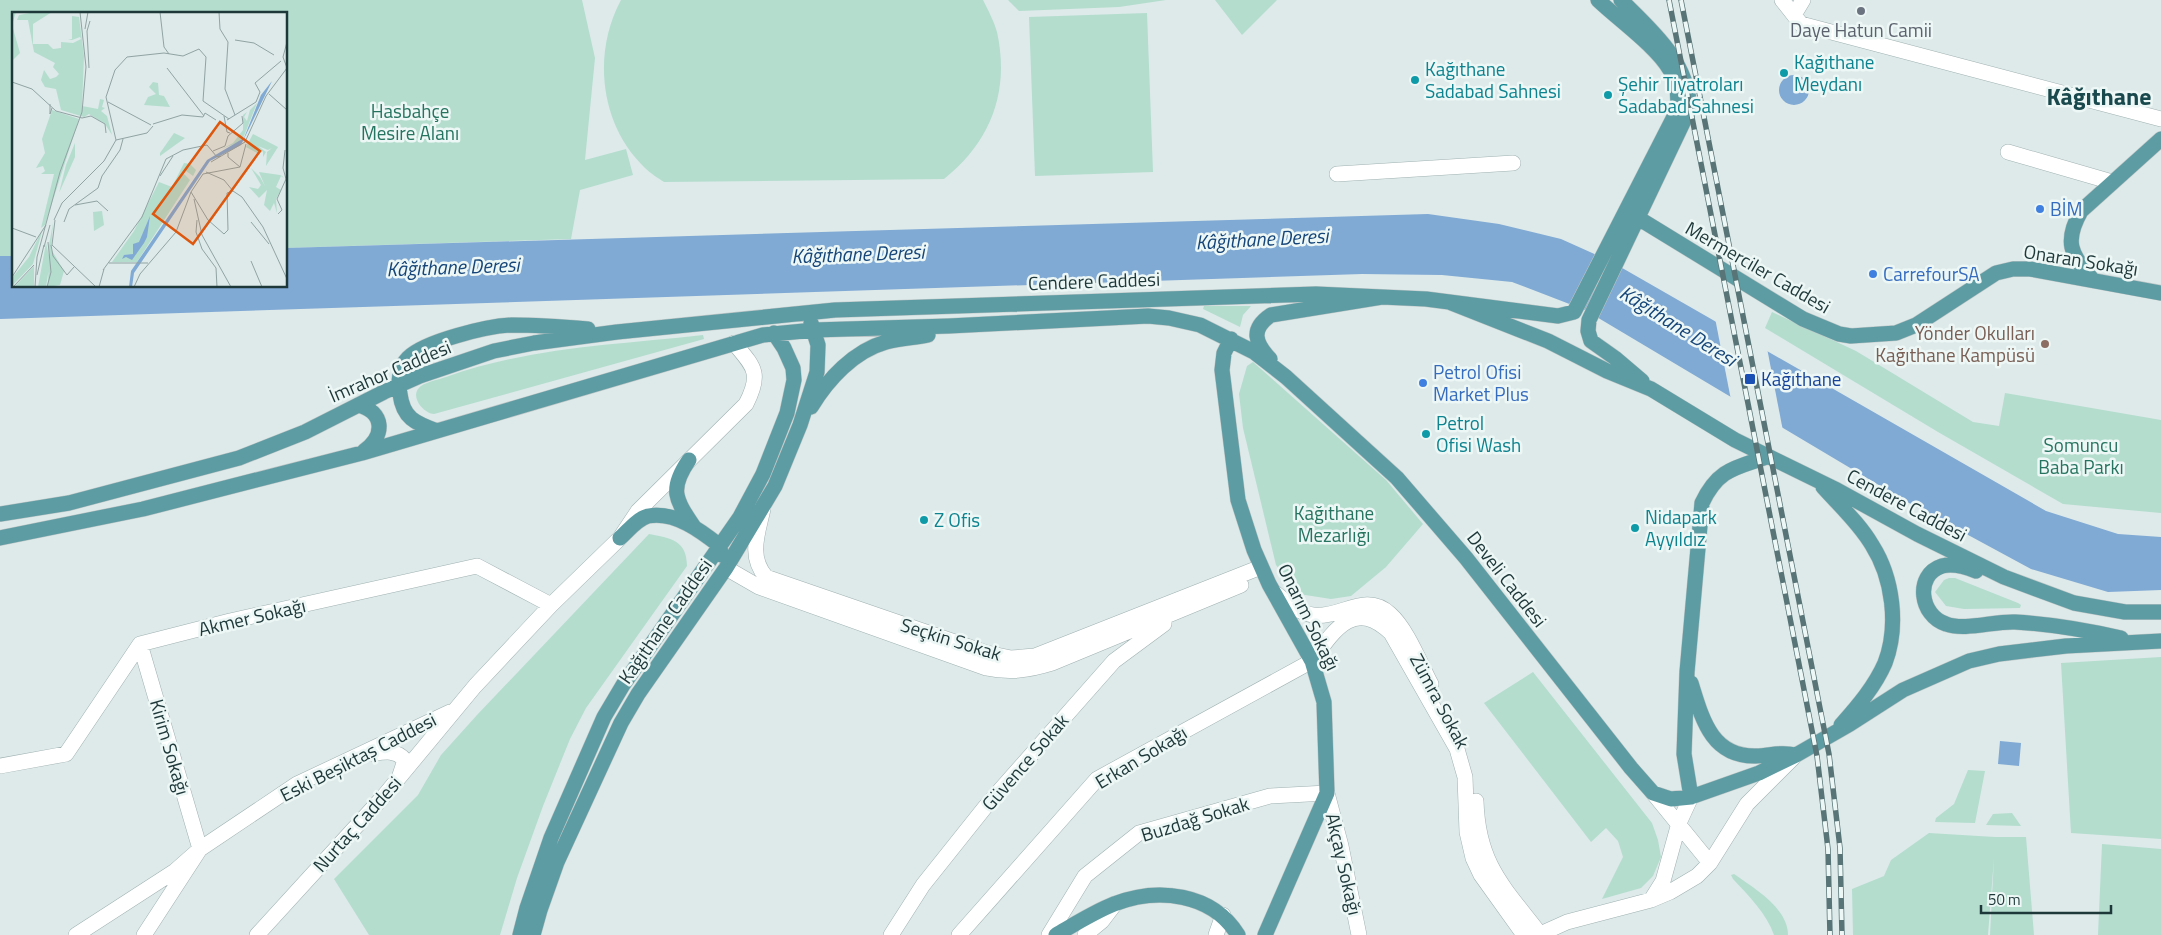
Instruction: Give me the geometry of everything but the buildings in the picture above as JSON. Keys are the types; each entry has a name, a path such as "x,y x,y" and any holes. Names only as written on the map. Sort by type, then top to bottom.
{"main road":[{"path":"1286,377 1262,351 1257,340 1258,327 1262,320 1271,315 1382,297 1449,302 1558,316 1574,312 1615,248 1638,218 1690,108 1684,93 1670,70 1654,51 1598,0"},
{"path":"1621,0 1670,52 1680,68 1684,93 1677,111 1621,222 1615,248 1589,320 1588,331 1591,341 1616,358 1651,389"},
{"path":"2092,279 2077,259 2070,236 2081,211 2161,139"},
{"path":"1621,222 1638,218"},
{"name":"Mermerciler Caddesi","path":"1638,218 1803,319 1839,334 1851,336 1896,333 1916,325 1996,273"},
{"name":"Onaran Sokağı","path":"1996,273 2013,269 2030,269 2161,293"},
{"name":"Cendere Caddesi","path":"807,312 1316,294 1382,297"},
{"path":"1449,302 1548,340 1607,371 1651,389"},
{"name":"Kağıthane Caddesi","path":"533,935 557,862 621,723 638,694 726,568 775,486 800,425 817,372 819,361 818,345 807,312"},
{"name":"İmrahor Caddesi","path":"0,514 70,503 239,458 305,432 399,385 494,351 534,343 617,332 807,312"},
{"name":"Cendere Caddesi","path":"774,333 1148,316 1187,321 1231,339 1254,352 1286,377"},
{"path":"437,431 416,422 407,415 403,408 399,385 402,367 408,358 422,348 486,329 511,325 617,332"},
{"path":"800,425 816,398 829,382 862,352 888,341 922,336 949,326"},
{"path":"0,538 143,509 362,453 734,343 774,333"},
{"name":"Kağıthane Caddesi","path":"520,935 551,838 604,717 623,685 740,517 763,474 787,413 794,380 793,368 784,348 774,333"},
{"name":"Onarım Sokağı","path":"1231,339 1224,353 1222,370 1238,500 1263,571 1312,660 1324,702 1327,793 1265,935"},
{"name":"Develi Caddesi","path":"1286,377 1397,478 1440,526 1631,768 1654,793"},
{"name":"Cendere Caddesi","path":"1651,389 1767,457 2004,577 2074,603 2125,612 2161,612"},
{"path":"358,405 367,407 372,412 378,420 380,434 374,443 362,453"},
{"path":"1691,797 1684,754 1687,672 1702,503 1717,480 1729,470 1767,457"},
{"path":"689,460 676,484 676,497 694,527"},
{"path":"1819,482 1853,518 1872,545 1887,577 1892,611 1891,636 1885,662 1875,682 1835,732"},
{"path":"620,538 640,520 648,516 674,519 694,527 720,546 726,568"},
{"path":"2004,577 1983,573 1964,566 1941,566 1926,582 1923,602 1928,612 1946,624 1957,626 2013,622 2036,624 2083,629 2141,643"},
{"path":"1654,793 1671,799 1691,797 1759,773 1796,755 1922,680 1969,661 2000,654 2066,646 2161,641"},
{"path":"1687,672 1706,726 1713,738 1723,746 1734,753 1745,756 1780,752 1796,755"},
{"path":"1056,935 1115,904 1149,896 1178,895 1201,901 1223,915 1238,935"}],"street":[{"path":"1782,0 1800,24 2161,119"},
{"path":"1794,15 1803,0"},
{"path":"2008,152 2112,182"},
{"path":"1337,174 1514,163"},
{"name":"Nurtaç Caddesi","path":"257,935 383,797 453,710 551,605 620,538 638,511 746,404 754,388 755,378 753,370 734,343"},
{"name":"Seçkin Sokak","path":"764,505 754,548 760,570 766,577 987,653 1011,658 1035,656 1263,571"},
{"name":"Akmer Sokağı","path":"140,644 230,620 477,566 551,605"},
{"name":"Seçkin Sokak","path":"726,568 759,587 986,668 1001,671 1029,670 1052,663 1181,611 1263,571"},
{"name":"Zümra Sokak","path":"1274,592 1291,606 1313,615 1332,614 1362,604 1382,608 1396,620 1468,753 1476,791 1480,838 1489,864 1498,880 1539,934"},
{"name":"Güvence Sokak","path":"891,935 923,885 986,806 1114,661 1181,611"},
{"name":"Zümra Sokak","path":"1312,660 1336,630 1345,621 1354,617 1365,617 1375,620 1391,633 1457,749 1465,777 1467,832 1473,858 1481,875 1524,935"},
{"path":"0,766 66,754 140,644"},
{"name":"Kirim Sokağı","path":"140,644 200,849"},
{"name":"Erkan Sokağı","path":"959,935 1097,779 1312,660"},
{"name":"Eski Beşiktaş Caddesi","path":"144,935 200,849 297,784 453,710"},
{"path":"358,755 394,752 405,760 400,776"},
{"path":"1539,934 1567,922 1651,900 1687,882 1704,870 1748,804 1796,755"},
{"name":"Buzdağ Sokak","path":"1049,935 1085,876 1139,833 1270,796 1327,793"},
{"name":"Akçay Sokağı","path":"1327,793 1343,855 1359,935"},
{"path":"1654,793 1710,863"},
{"path":"1651,900 1663,881 1679,823 1691,797"},
{"path":"76,935 174,871 200,849"},
{"path":"1085,935 1102,921 1115,904"},
{"path":"1216,935 1223,915"}],"green space":[{"name":"Hasbahçe Mesire Alanı","path":"0,0 582,0 595,58 585,160 626,149 633,175 580,190 571,239 288,248 288,12 12,12 12,256 0,256"},
{"path":"621,0 983,0 997,32 1000,54 1001,75 993,114 985,132 974,149 944,179 664,182 647,170 630,151 618,131 610,110 605,88 606,43 612,21"},
{"path":"1008,0 1166,0 1119,7 1019,11"},
{"path":"1215,0 1277,0 1242,35"},
{"path":"1147,13 1153,172 1035,176 1029,17"},
{"path":"1204,306 1251,306 1243,315 1240,327 1203,309"},
{"name":"Somuncu Baba Parkı","path":"1772,312 1856,351 1973,422 1999,426 2005,393 2161,420 2161,513 2063,504 1938,432 1765,328"},
{"path":"703,335 704,339 434,414 423,409 416,397 418,389 427,383 509,359 573,348"},
{"name":"Kağıthane Mezarlığı","path":"1253,362 1386,480 1423,524 1386,567 1351,596 1331,599 1299,594 1276,565 1243,428 1239,394 1247,366"},
{"path":"649,534 670,539 681,546 686,557 687,566 586,708 570,739 517,878 500,935 369,935 334,879 418,795 441,755"},
{"path":"1955,578 2018,603 2021,605 2020,608 1964,609 1946,606 1935,592 1944,580"},
{"path":"2161,657 2161,839 2071,833 2061,663"},
{"path":"1533,672 1652,823 1661,857 1653,876 1641,888 1602,899 1623,857 1618,841 1606,828 1591,842 1484,703"},
{"path":"1968,770 1985,771 1975,823 1935,822 1936,818 1954,804"},
{"path":"2012,813 2021,826 1986,825 1993,814"},
{"path":"1929,833 2026,837 2034,935 1990,935 1994,858 1988,935 1853,935 1852,889 1884,876 1891,860"},
{"path":"2102,844 2161,849 2161,935 2098,935"},
{"path":"1734,874 1760,892 1776,908 1786,925 1788,935 1774,935 1762,912 1733,879 1731,875"}],"water":[{"path":"1794,75 1800,76 1808,84 1808,96 1800,104 1794,105 1788,104 1780,96 1779,90 1780,84 1788,76"},
{"name":"Kâğıthane Deresi","path":"1428,214 1499,224 1561,239 1610,261 2046,511 2118,534 2161,537 2161,590 2108,592 2031,569 1909,503 1585,310 1512,282 1442,275 1362,274 0,319 0,256 12,256 12,288 288,288 288,248"},
{"path":"2000,741 2021,743 2019,766 1998,764"}],"pier":[{"path":"1715,318 1767,348 1783,431 1731,400"}],"railway":[{"path":"1669,0 1817,756 1828,849 1830,935"},
{"path":"1681,0 1829,754 1840,848 1842,935"}],"place":[{"name":"Daye Hatun Camii","path":"1861,11"},
{"name":"Kağıthane Meydanı","path":"1784,73"},
{"name":"Kağıthane Sadabad Sahnesi","path":"1415,80"},
{"name":"Şehir Tiyatroları Sadabad Sahnesi","path":"1608,95"},
{"name":"BİM","path":"2040,209"},
{"name":"CarrefourSA","path":"1873,274"},
{"name":"Yönder Okulları Kağıthane Kampüsü","path":"2045,344"},
{"name":"Kağıthane","path":"1750,379"},
{"name":"Petrol Ofisi Market Plus","path":"1423,383"},
{"name":"Petrol Ofisi Wash","path":"1426,434"},
{"name":"Z Ofis","path":"924,520"},
{"name":"Nidapark Ayyıldız","path":"1635,528"}],"district":[{"name":"Kâğıthane","path":"2099,97"}]}
